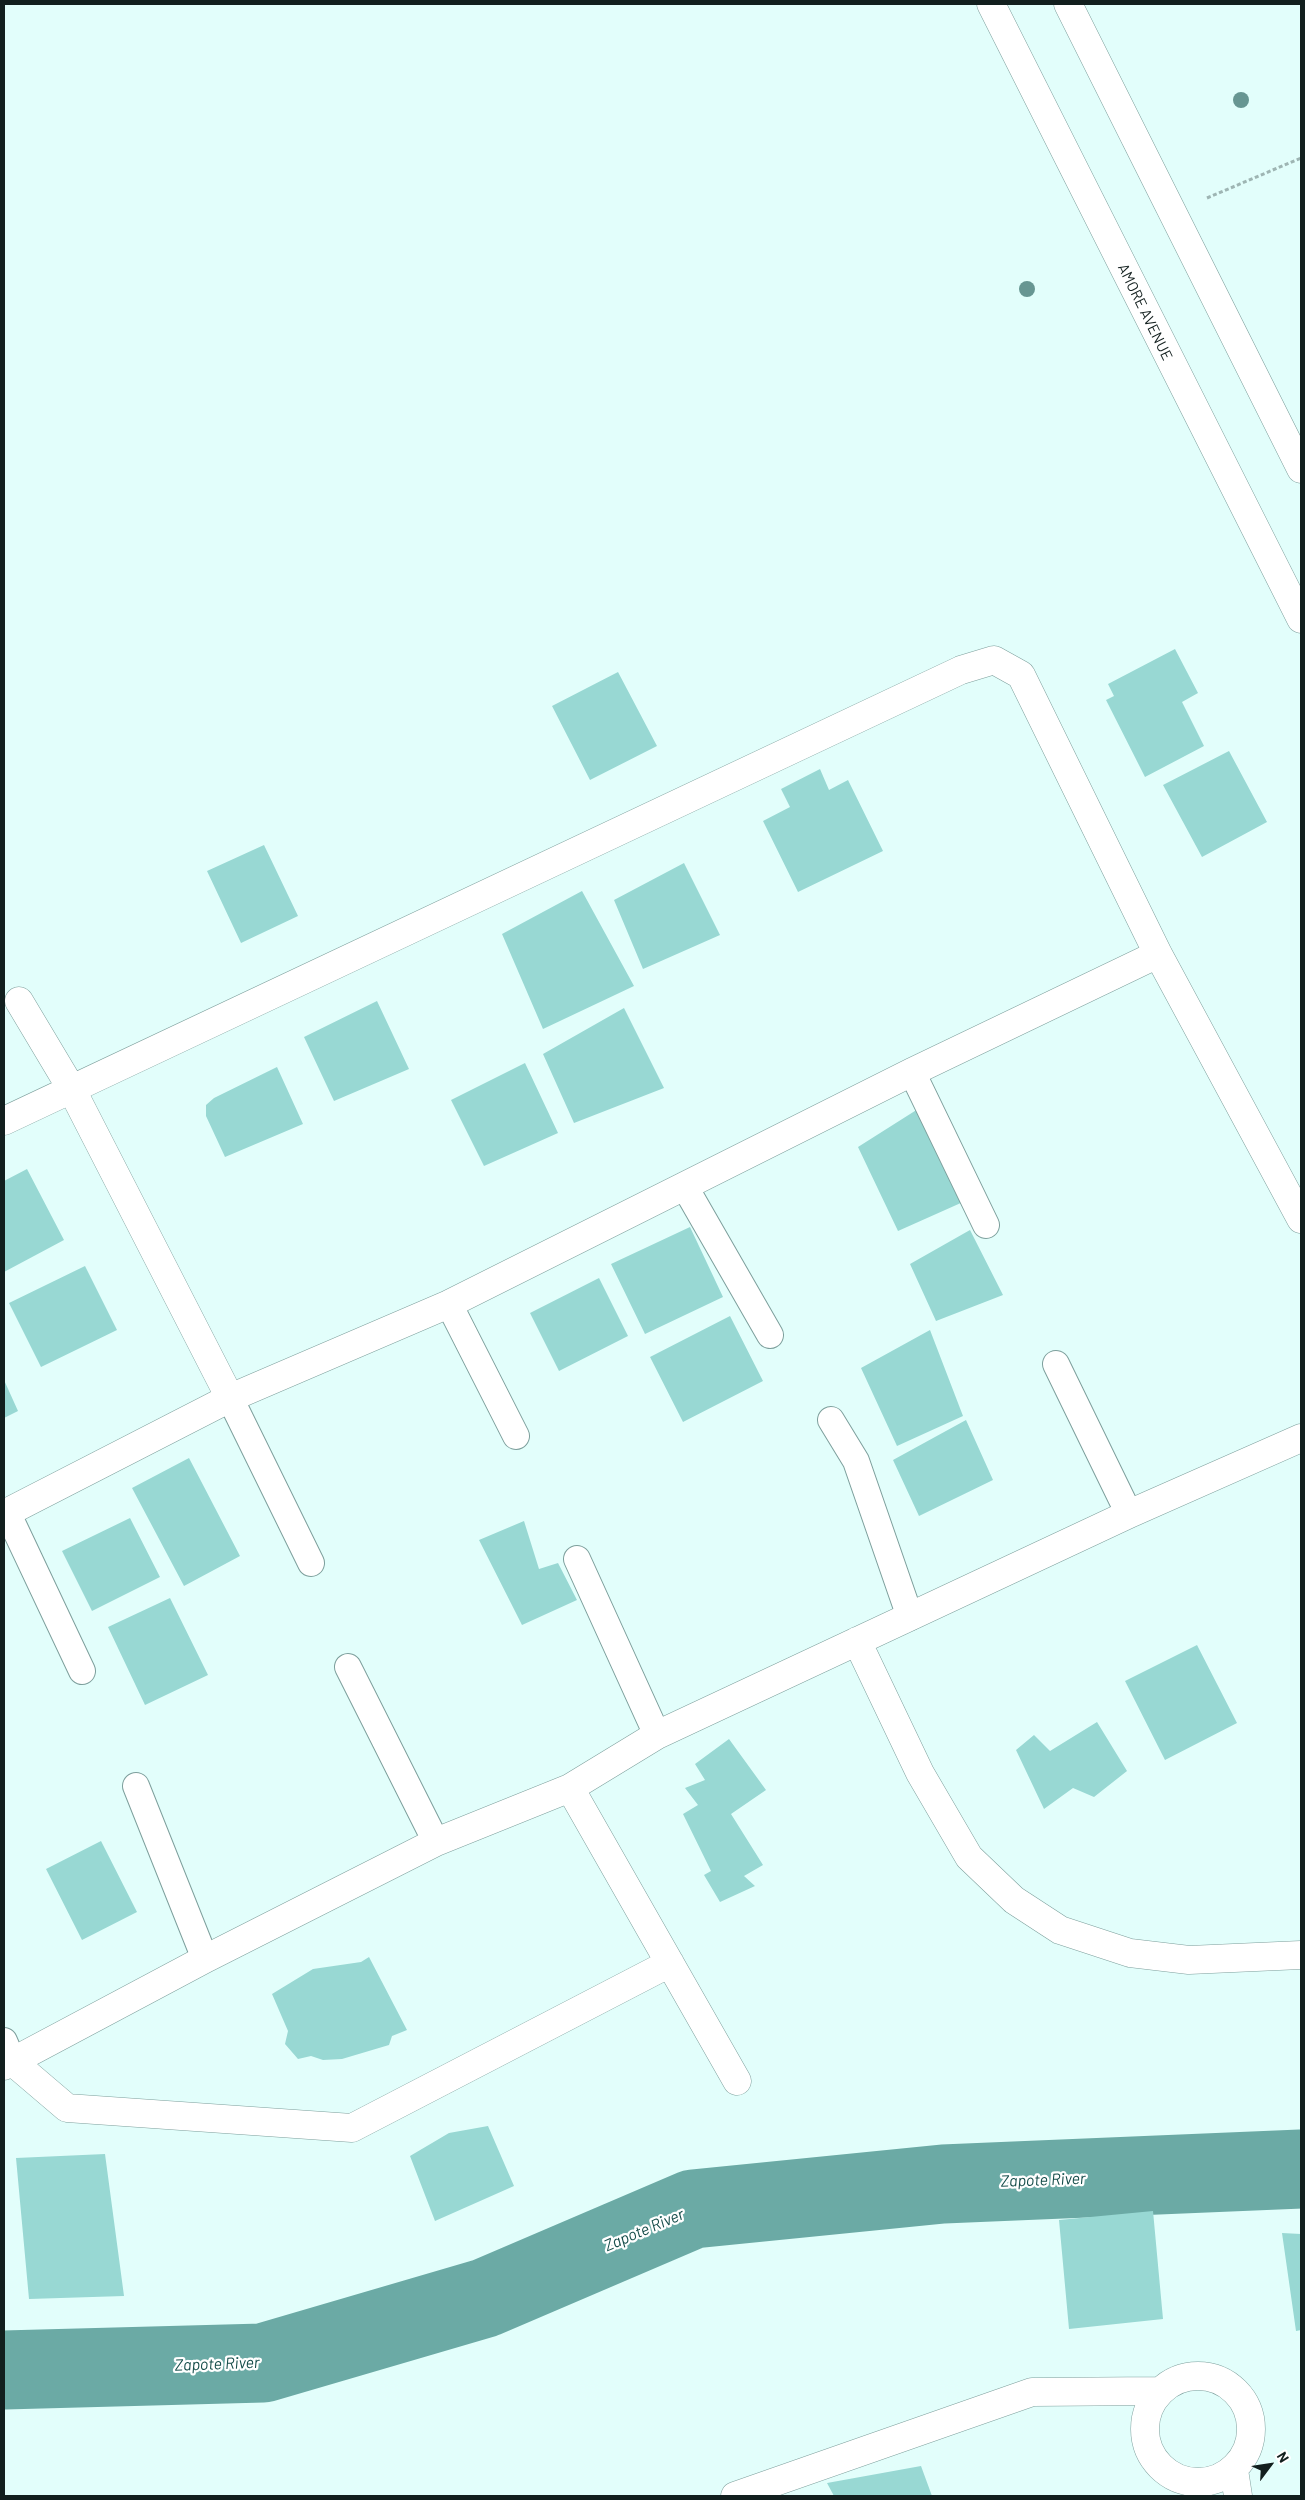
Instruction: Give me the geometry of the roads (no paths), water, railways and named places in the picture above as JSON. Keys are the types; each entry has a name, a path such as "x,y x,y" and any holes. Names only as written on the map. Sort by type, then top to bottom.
{"street":[{"name":"AMORE AVENUE","path":"991,4 1301,619"},
{"path":"1068,4 1301,469"},
{"path":"4,1120 961,670 994,660 1021,675 1158,954 1301,1219"},
{"path":"5,1513 230,1398 449,1304 686,1187 912,1072 1158,954"},
{"path":"20,1001 71,1088 230,1398"},
{"path":"670,1963 352,2128 68,2108 7,2056 436,1842 570,1788 657,1735 1129,1514 1301,1438"},
{"path":"857,1641 920,1773 969,1858 1014,1900 1060,1930 1130,1953 1188,1960 1301,1955"},
{"path":"570,1788 737,2081"},
{"path":"1190,2376 1207,2376 1223,2382 1236,2392 1247,2406 1252,2423 1251,2440 1244,2456 1234,2470 1218,2479 1200,2483 1182,2480 1166,2471 1153,2458 1146,2442 1145,2423 1150,2405 1160,2392 1174,2381 1190,2376"},
{"path":"735,2496 1032,2392 1160,2392"},
{"path":"1234,2470 1238,2496"}],"lane":[{"path":"912,1072 986,1225"},
{"path":"686,1187 770,1335"},
{"path":"449,1304 516,1436"},
{"path":"1056,1364 1129,1514"},
{"path":"230,1398 311,1563"},
{"path":"831,1420 856,1461 910,1617"},
{"path":"5,1513 82,1671"},
{"path":"576,1559 657,1735"},
{"path":"348,1667 436,1842"},
{"path":"136,1786 206,1958"}],"waterway":[{"name":"Zapote River","path":"4,2370 263,2363 485,2298 693,2209 943,2184 1301,2169"}]}
